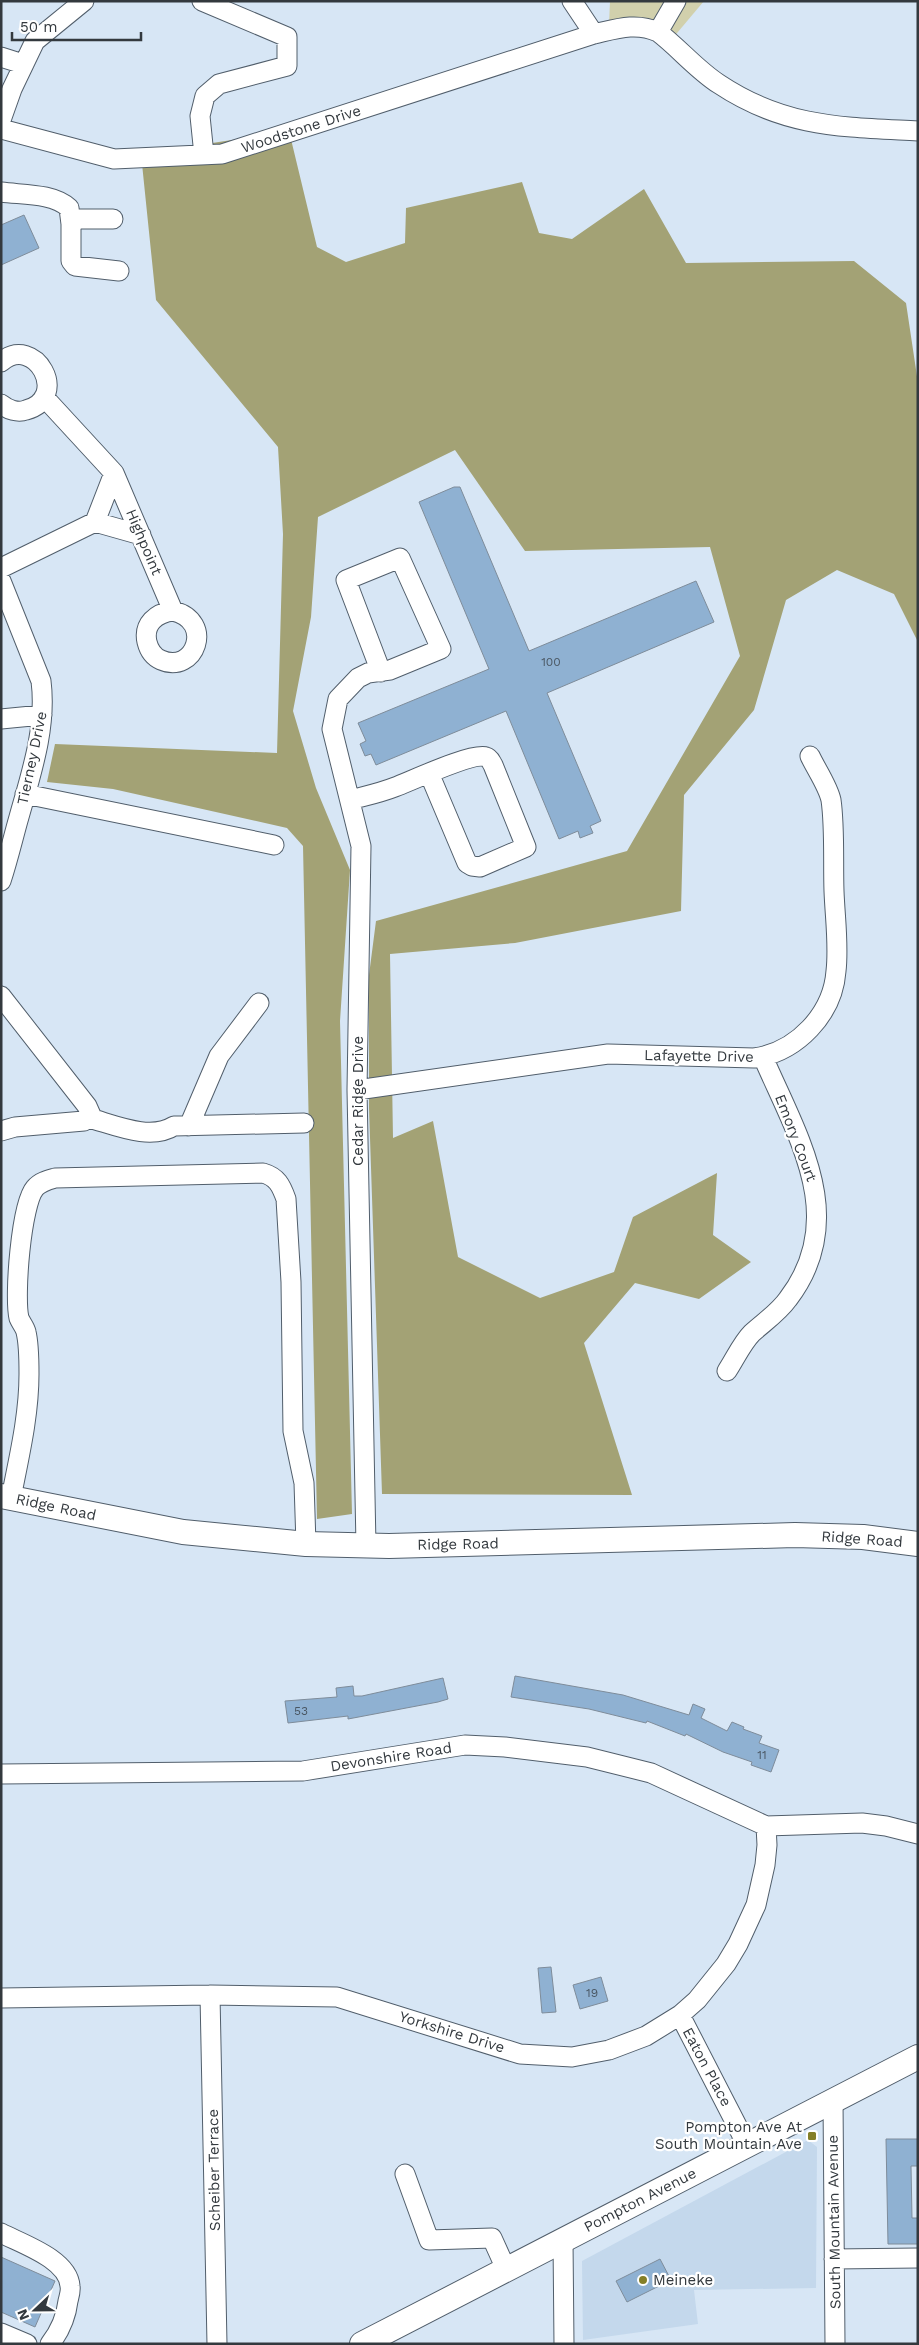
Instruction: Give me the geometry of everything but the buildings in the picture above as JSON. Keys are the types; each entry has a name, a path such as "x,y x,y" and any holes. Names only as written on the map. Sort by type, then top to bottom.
{"main road":[{"name":"Ridge Road","path":"6,1497 175,1531 306,1544 366,1546 795,1535 863,1537 918,1544"},
{"name":"Pompton Avenue","path":"362,2344 918,2057"}],"street":[{"path":"1,120 23,64 35,41 84,1"},
{"path":"202,1 287,37 287,66 219,84 205,96 200,116 204,155"},
{"path":"572,1 594,34"},
{"path":"676,1 658,32 719,84 784,115 824,126 918,131"},
{"name":"Woodstone Drive","path":"1,129 114,159 222,154 594,34 632,26 650,28 658,32"},
{"path":"1,57 23,64"},
{"path":"1,192 49,198 63,202 69,208 71,261 75,266 118,271"},
{"path":"71,224 78,219 113,219"},
{"path":"1,362 12,356 22,355 38,362 47,378 44,397 39,404 22,412 13,411 1,404"},
{"name":"Highpoint","path":"44,397 114,473 173,611"},
{"name":"Highpoint","path":"95,522 114,473"},
{"path":"1,568 95,522 141,535"},
{"name":"Cedar Ridge Drive","path":"366,1546 357,1090 361,846 332,729 338,699 358,678 390,670 441,649 400,558 346,580 375,673"},
{"name":"Tierney Drive","path":"1,581 41,681 42,715 25,794 1,880"},
{"path":"1,718 42,715"},
{"path":"350,800 395,787 430,773 472,758 485,756 489,758 526,847 480,868 468,863 430,773"},
{"name":"Lafayette Drive","path":"357,1090 608,1054 740,1059 764,1057 793,1043 813,1025 829,1001 836,972 831,799 810,756"},
{"path":"25,794 274,845"},
{"path":"1,996 87,1106 90,1111 89,1118"},
{"path":"189,1126 219,1056 259,1003"},
{"name":"Emory Court","path":"727,1371 752,1334 778,1312 798,1284 812,1253 815,1236 817,1200 809,1165 764,1057"},
{"path":"1,1131 16,1127 84,1121 89,1118 130,1129 158,1133 174,1126 304,1123"},
{"path":"6,1497 26,1422 29,1374 26,1332 20,1319 17,1267 21,1255 24,1215 35,1188 45,1180 55,1178 263,1173 273,1176 281,1186 286,1199 291,1282 292,1431 304,1483 306,1544"},
{"name":"Devonshire Road","path":"1,1774 303,1771 465,1745 506,1747 587,1757 651,1773 766,1826"},
{"path":"766,1826 862,1823 886,1826 918,1834"},
{"name":"Yorkshire Drive","path":"1,1998 210,1996 337,1998 520,2054 555,2057 590,2054 628,2044 664,2027 697,2000 722,1970 748,1924 757,1898 765,1865 766,1826"},
{"name":"Scheiber Terrace","path":"210,1996 217,2344"},
{"name":"Eaton Place","path":"680,2015 747,2145"},
{"name":"South Mountain Avenue","path":"833,2100 835,2344"},
{"path":"405,2174 429,2240 492,2238 506,2269"},
{"path":"1,2233 58,2263 66,2273 70,2286 68,2306 60,2330 50,2344"},
{"path":"563,2240 564,2344"},
{"path":"834,2259 918,2258"},
{"path":"1,2333 27,2344"}],"shaded area":[{"path":"289,131 317,247 346,262 405,243 406,208 522,182 539,233 572,239 644,189 686,263 854,261 906,303 918,383 918,642 894,594 837,570 786,600 754,710 684,795 681,911 515,943 390,954 393,1138 433,1121 458,1257 540,1298 614,1272 633,1217 717,1173 713,1235 751,1262 699,1299 635,1283 584,1343 632,1495 382,1494 369,1108 369,975 376,921 627,851 740,656 710,547 525,551 455,450 318,517 311,617 293,711 316,788 350,870 340,1021 352,1514 317,1519 303,846 287,828 113,789 47,782 55,744 277,753 283,534 278,447 156,300 141,154"},
{"path":"808,2140 817,2147 816,2288 694,2290 698,2324 583,2340 582,2261"}],"green space":[{"path":"610,1 704,1 672,39 609,24"}],"place":[{"name":"Pompton Ave At South Mountain Ave","path":"812,2136"},
{"name":"Meineke","path":"643,2280"}]}
